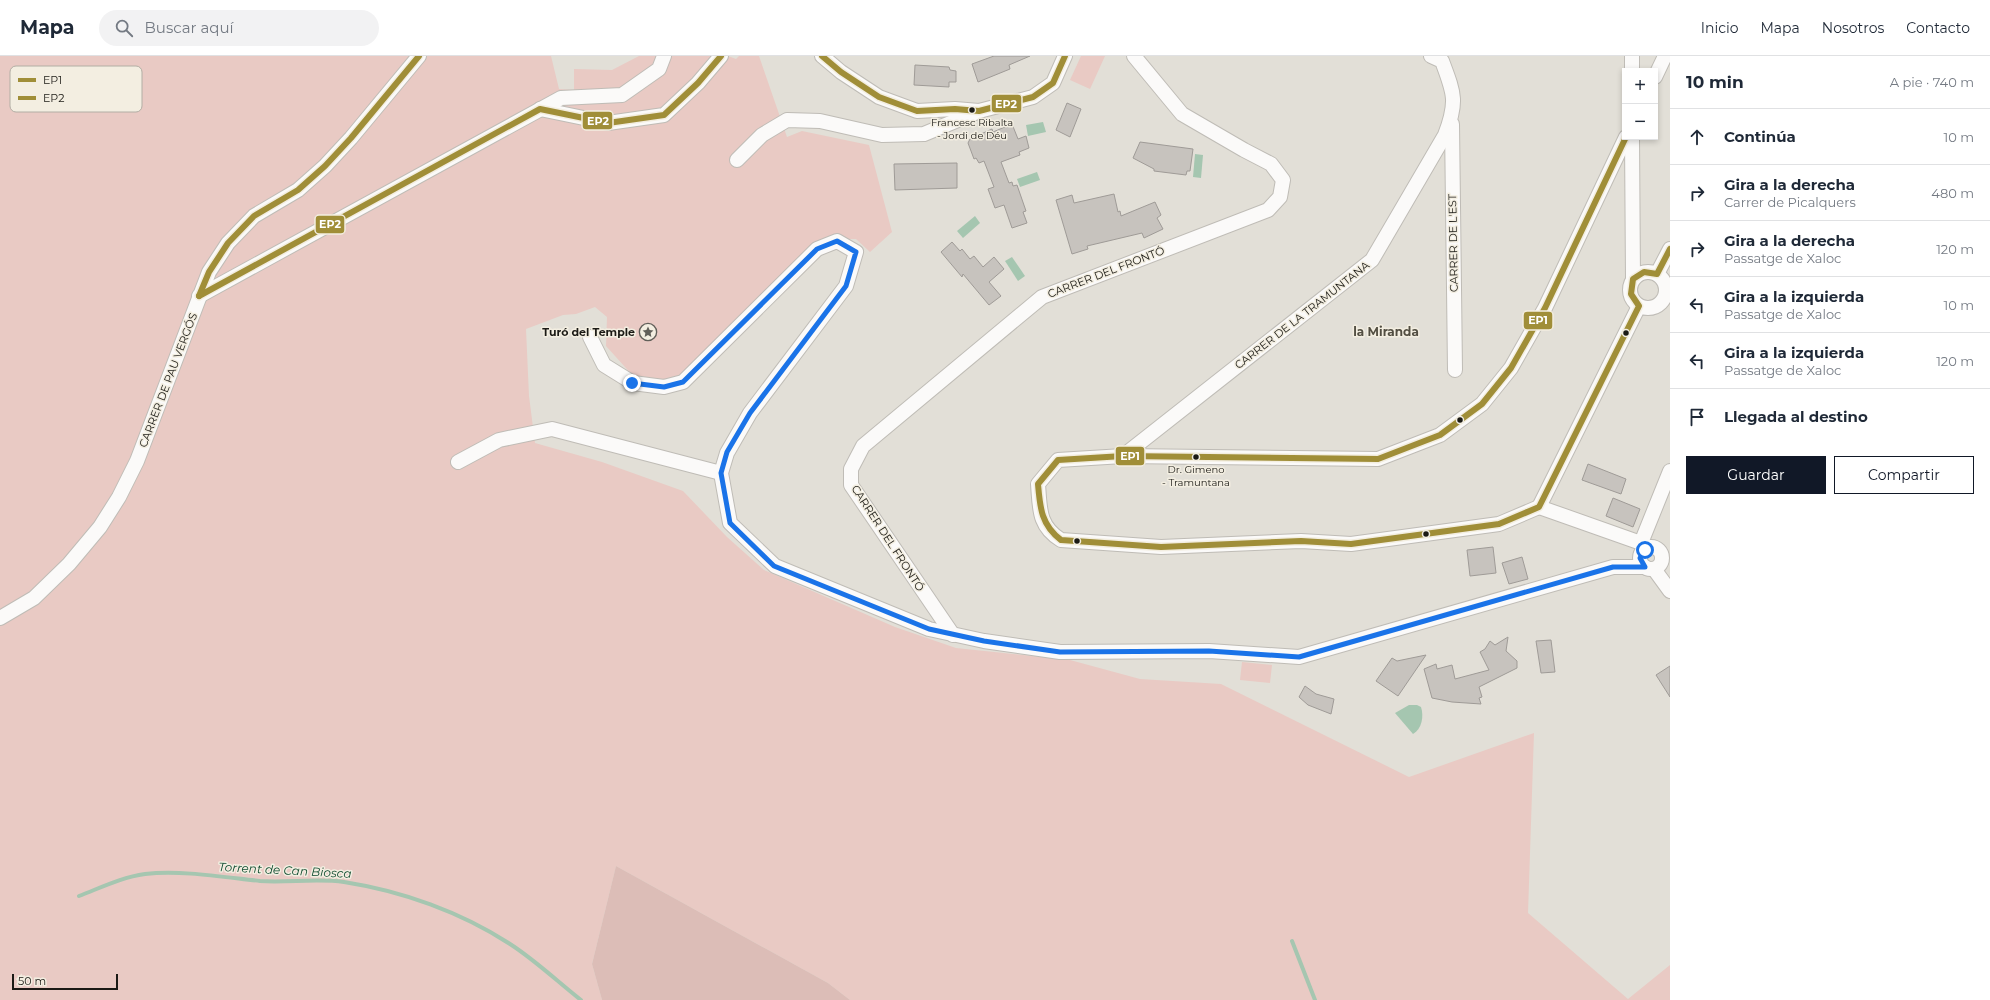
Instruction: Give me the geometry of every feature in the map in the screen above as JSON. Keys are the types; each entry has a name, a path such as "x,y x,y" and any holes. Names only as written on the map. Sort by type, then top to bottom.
{"street":[{"name":"CARRER DE PAU VERGÓS","path":"0,618 34,598 69,564 100,527 119,497 137,461 209,272 228,243 254,216 298,190 325,166 351,138 419,56"},
{"path":"200,296 561,98 622,96 659,69 664,56"},
{"path":"540,109 608,123 664,115 698,83 721,56"},
{"path":"822,56 841,72 879,98 917,111 955,109 979,111"},
{"path":"737,160 762,135 788,120 820,121 882,135 924,134 979,111 1033,97 1053,83 1065,56"},
{"name":"CARRER DEL FRONTÓ","path":"953,635 851,486 851,469 863,446 1042,297 1268,210 1280,196 1283,180 1272,164 1244,150 1182,114 1134,56"},
{"name":"CARRER DE LA TRAMUNTANA","path":"1123,456 1372,260 1445,135 1452,117 1454,92 1442,61 1430,56"},
{"path":"1632,56 1632,68"},
{"path":"1658,71 1665,56"},
{"name":"CARRER DE L'EST","path":"1452,117 1455,370"},
{"path":"590,337 604,365 632,383 664,387 683,382 817,249 837,241 856,252 846,286 750,413 727,452 721,473 730,523 774,566 929,629 953,635 1060,652 1209,651 1299,657 1613,567 1649,568 1660,565 1666,557 1657,549 1644,546 1539,508 1499,524 1351,544 1301,541 1161,547 1061,540 1054,536 1044,524 1038,484 1058,460 1123,456 1378,459 1440,435 1482,404 1511,368 1545,308 1625,140"},
{"path":"1632,140 1633,279 1630,292 1634,302 1639,306 1653,307 1662,301 1666,289 1664,281 1657,274 1644,272 1633,279"},
{"path":"1657,274 1670,249"},
{"path":"1539,508 1639,306"},
{"path":"458,462 499,440 552,429 721,473"},
{"path":"1670,471 1641,555 1641,562 1649,568 1670,591"}],"shaded area":[{"path":"0,56 551,56 559,89 574,90 574,69 612,70 639,56 728,56 736,59 739,56 759,56 787,137 802,131 869,145 892,232 870,252 856,239 828,239 687,372 668,381 634,377 606,346 607,317 595,307 576,314 563,315 526,329 529,396 535,443 602,462 683,491 727,537 764,570 895,627 956,648 1070,660 1140,679 1221,684 1409,777 1534,733 1528,913 1628,999 1670,965 1670,1000 850,1000 828,983 616,866 592,964 602,1000 0,1000"},
{"path":"1081,56 1105,56 1090,89 1070,80"},
{"path":"1043,122 1046,132 1028,136 1026,125"},
{"path":"1195,154 1203,155 1201,178 1193,177"},
{"path":"1037,172 1040,180 1020,187 1017,179"},
{"path":"975,216 980,223 963,238 957,231"},
{"path":"1012,257 1025,276 1018,281 1005,261"},
{"path":"1242,662 1272,665 1270,683 1240,680"},
{"path":"1409,705 1417,705 1421,707 1422,711 1420,726 1413,734 1395,713"},
{"path":"616,866 828,983 850,1000 602,1000 592,964"}],"building":[{"path":"994,56 1030,56 1009,65 1010,69 978,82 972,64"},
{"path":"915,65 949,67 950,70 956,71 956,82 949,82 949,87 914,85"},
{"path":"1067,103 1081,109 1070,137 1056,130"},
{"path":"1012,124 1018,139 1026,136 1029,148 1019,152 1020,155 1001,162 1009,183 1012,182 1013,186 1017,185 1026,211 1023,212 1027,223 1012,228 1004,205 995,208 988,189 994,187 984,161 979,163 976,158 974,159 968,143 970,139 992,129 993,132"},
{"path":"1140,142 1193,149 1190,171 1187,171 1186,175 1154,171 1154,169 1133,158"},
{"path":"957,163 957,188 895,190 894,164"},
{"path":"1114,194 1118,212 1120,211 1121,216 1155,202 1161,215 1157,218 1163,229 1144,238 1142,233 1087,246 1088,249 1072,254 1056,200 1072,195 1074,203"},
{"path":"952,242 960,251 962,249 970,259 974,256 983,267 994,257 1004,269 989,282 1001,296 989,305 963,274 962,277 941,252"},
{"path":"1588,464 1626,479 1621,494 1582,480"},
{"path":"1613,498 1640,509 1633,527 1606,516"},
{"path":"1493,547 1496,573 1470,576 1467,550"},
{"path":"1522,557 1528,579 1509,584 1502,563"},
{"path":"1508,637 1506,651 1517,661 1517,668 1479,687 1482,697 1479,698 1481,704 1452,702 1432,698 1424,669 1436,664 1437,669 1452,665 1455,679 1489,670 1480,652 1485,649 1490,641 1495,645"},
{"path":"1551,640 1555,672 1541,673 1536,641"},
{"path":"1426,655 1398,696 1376,681 1392,658 1397,661"},
{"path":"1670,666 1670,697 1656,675"},
{"path":"1305,686 1316,694 1334,699 1331,714 1308,705 1299,697"}],"waterway":[{"name":"Torrent de Can Biosca","path":"79,896 136,875 159,873 202,874 260,881 334,881 366,886 430,904 472,922 519,950 581,1000"},
{"path":"1292,941 1315,1000"}],"transit line":[{"name":"EP2","path":"199,296 209,272 228,243 254,216 298,190 325,166 351,138 419,56"},
{"name":"EP2","path":"199,296 540,109 608,123 664,115 698,83 721,56"},
{"name":"EP2","path":"822,56 841,72 879,97 917,111 955,109 979,111 1033,97 1053,83 1065,56"},
{"name":"EP1","path":"1625,140 1545,308 1511,368 1482,404 1440,435 1378,459 1123,456 1058,460 1038,484 1041,508 1045,522 1054,534 1061,540 1161,547 1301,541 1351,544 1499,524 1539,507 1639,306 1631,294 1633,279 1644,272 1657,274 1670,249"}],"place":[{"name":"Francesc Ribalta - Jordi de Déu","path":"972,110"},
{"name":"Turó del Temple","path":"648,332"},
{"name":"Dr. Gimeno - Tramuntana","path":"1196,457"}],"district":[{"name":"la Miranda","path":"1386,331"}],"route":[{"path":"632,383 664,387 683,382 817,249 837,241 856,252 846,286 750,413 727,452 721,473 730,523 774,566 929,629 984,641 1060,652 1209,651 1299,657 1613,567 1645,567 1640,558 1642,552 1645,550"}]}
